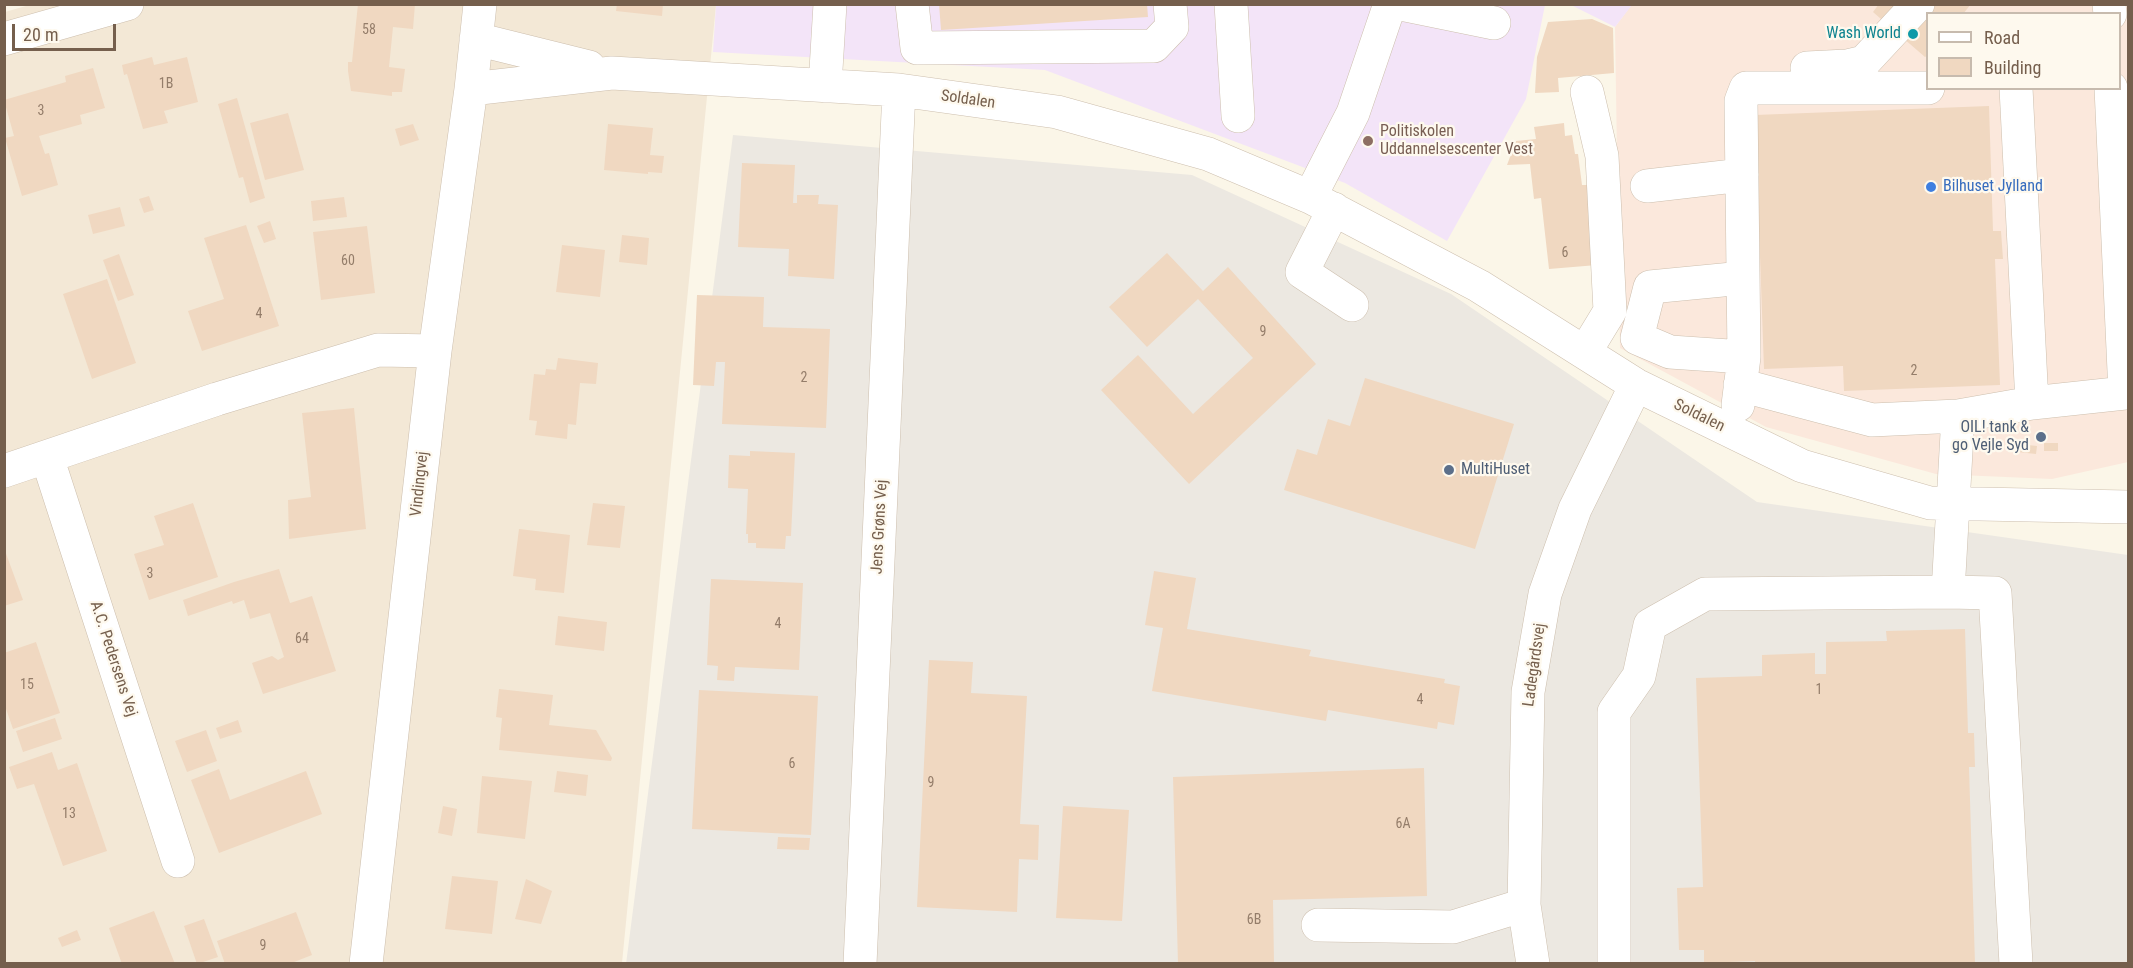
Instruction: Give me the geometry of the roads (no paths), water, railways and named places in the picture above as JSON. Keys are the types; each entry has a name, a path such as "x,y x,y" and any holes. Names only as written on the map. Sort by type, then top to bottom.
{"street":[{"path":"4,39 127,4"},
{"name":"Vindingvej","path":"366,963 435,351 471,89 480,4"},
{"path":"825,86 830,4"},
{"path":"912,4 917,48 1154,46 1172,27 1170,4"},
{"path":"1231,4 1238,116"},
{"path":"1352,305 1302,272 1322,203 1390,4"},
{"path":"1401,4 1494,23"},
{"path":"1734,434 1742,371 1741,101 1746,88 1759,69 1847,66 1864,62 1918,4"},
{"name":"Soldalen","path":"476,39 612,73"},
{"name":"Soldalen","path":"471,89 612,73 899,90 1057,112 1208,154 1322,203 1479,286 1636,385 1802,466 1930,503 2128,507"},
{"path":"1746,88 1926,88"},
{"name":"Jens Grøns Vej","path":"860,963 899,90"},
{"path":"2016,90 2032,403"},
{"path":"1743,278 1650,287 1637,338 1671,352 1742,371 1872,420 1958,416 2032,403 2125,393 2111,90"},
{"path":"1585,352 1610,311 1602,156 1587,92"},
{"path":"1647,186 1742,175"},
{"path":"4,471 218,399 378,350 435,351"},
{"name":"Ladegårdsvej","path":"1533,963 1524,905 1528,692 1545,594 1575,509 1636,385"},
{"path":"1948,591 1958,416"},
{"name":"A.C. Pedersens Vej","path":"47,457 178,861"},
{"path":"1614,963 1614,712 1639,676 1650,625 1705,594 1948,591 1995,593 2016,963"},
{"path":"1318,925 1453,927 1524,905"}],"place":[{"name":"Wash World","path":"1913,34"},
{"name":"Politiskolen Uddannelsescenter Vest","path":"1368,141"},
{"name":"Bilhuset Jylland","path":"1931,187"},
{"name":"OIL! tank & go Vejle Syd","path":"2041,437"},
{"name":"MultiHuset","path":"1449,470"}]}
